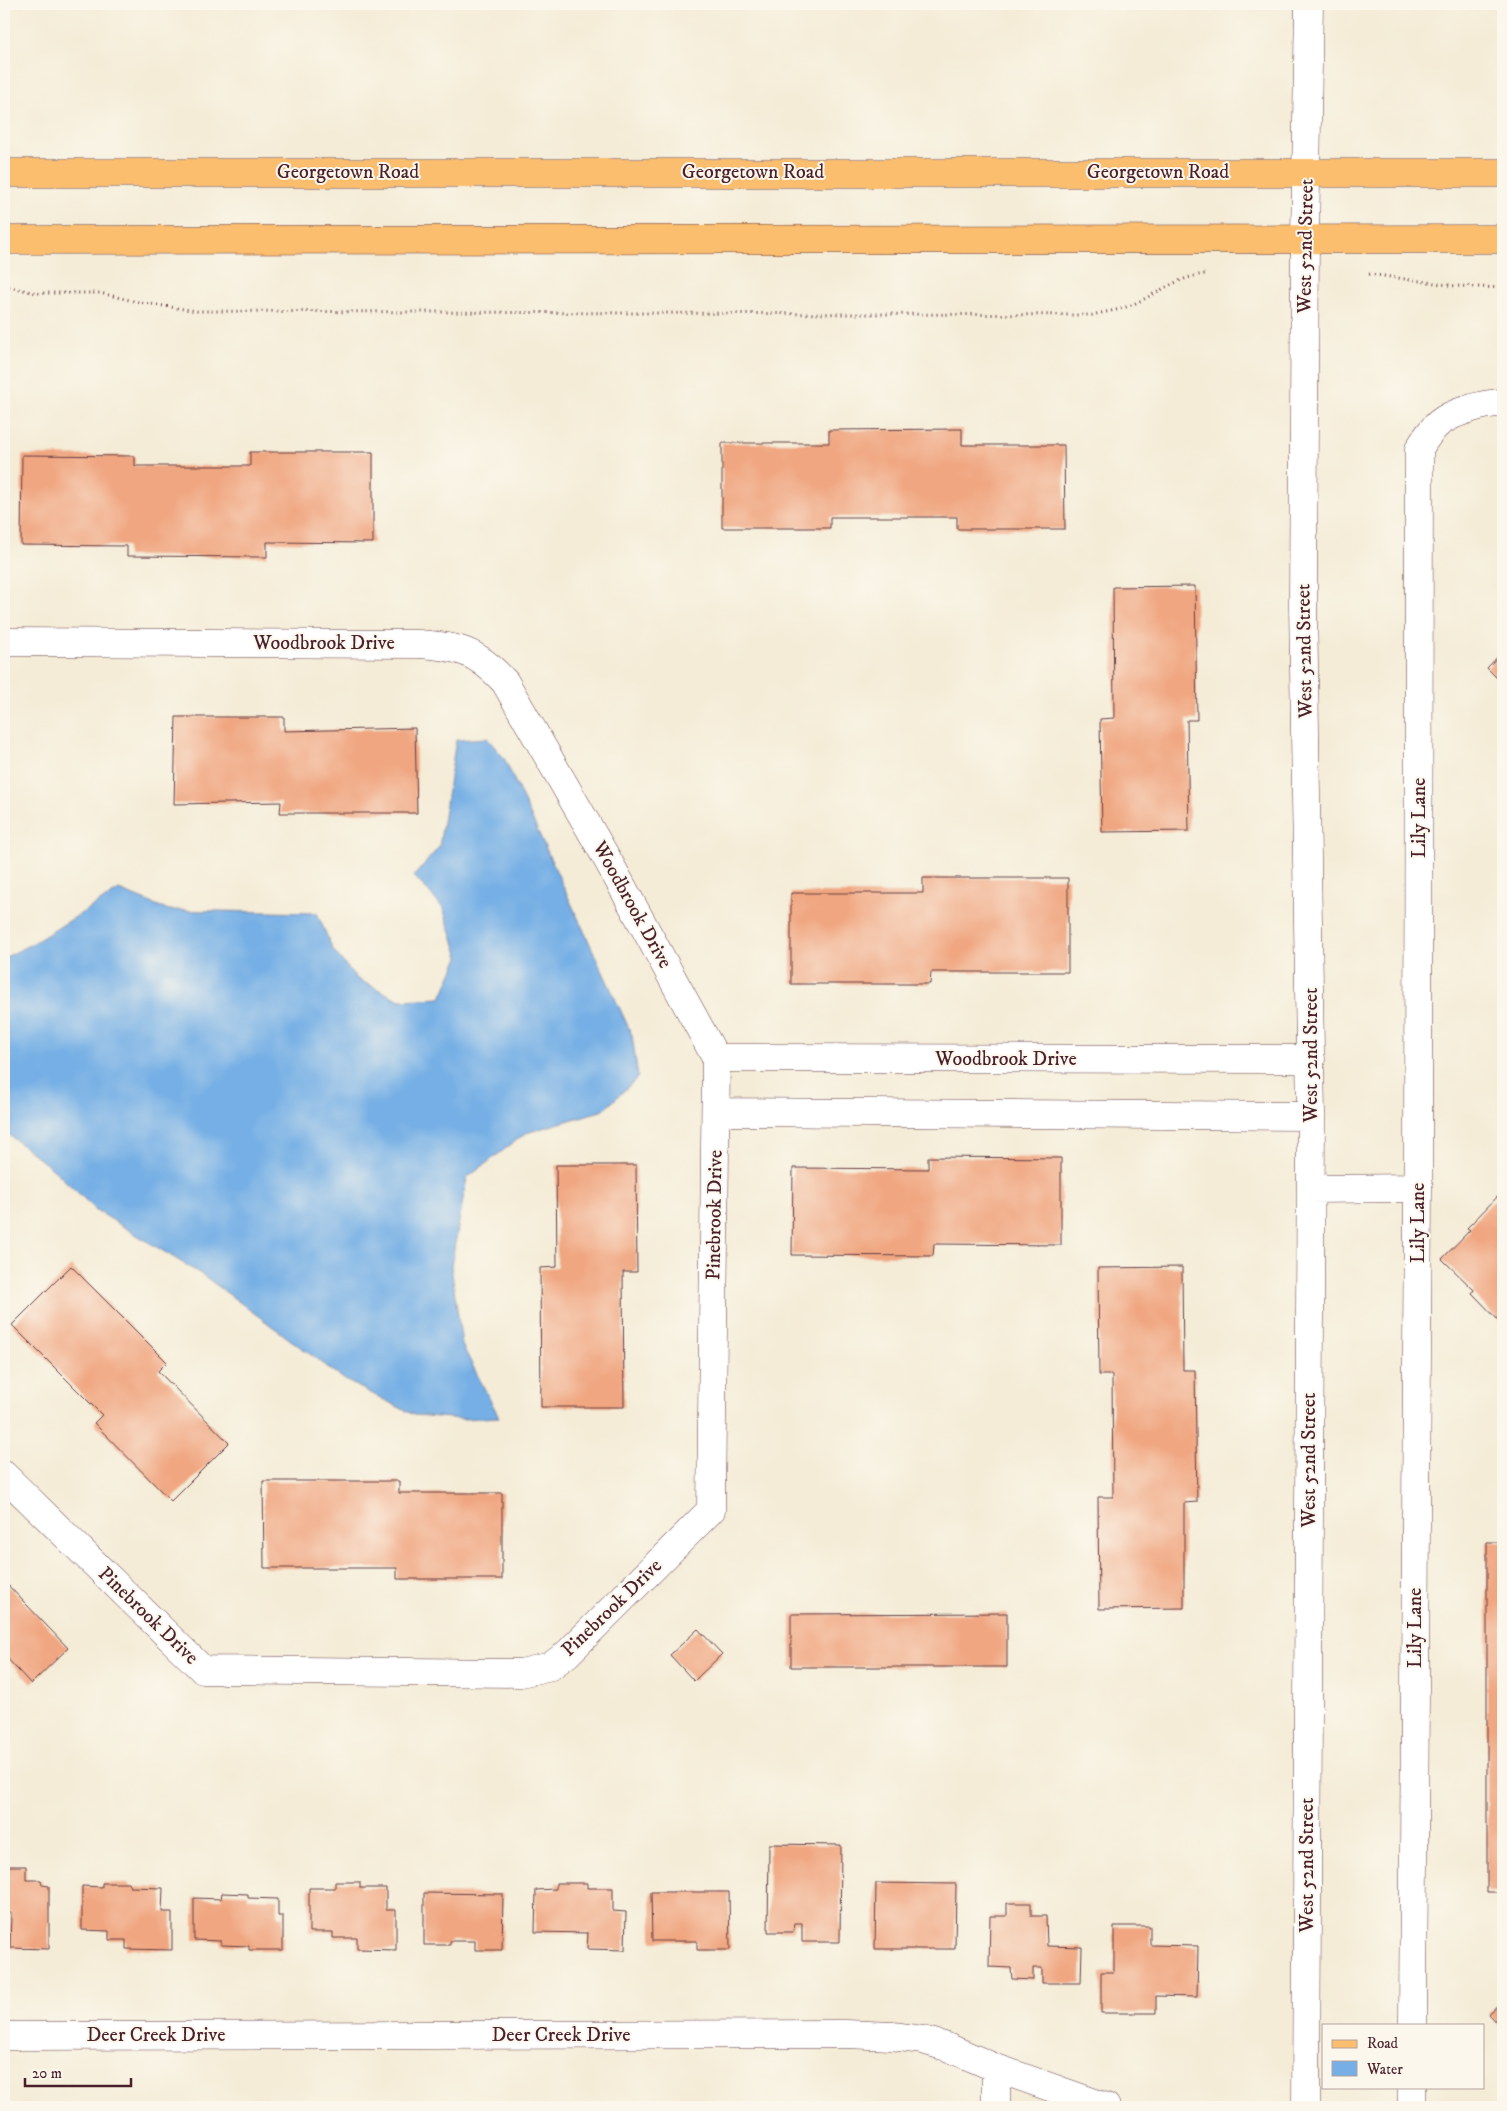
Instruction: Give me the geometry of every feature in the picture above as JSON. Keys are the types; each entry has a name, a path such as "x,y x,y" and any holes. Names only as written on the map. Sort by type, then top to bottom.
{"main road":[{"name":"Georgetown Road","path":"4,173 1503,173"},
{"path":"4,240 1503,239"}],"street":[{"name":"West 52nd Street","path":"1306,2107 1311,1060 1303,603 1305,238 1309,4"},
{"name":"Lily Lane","path":"1413,2024 1418,1188 1419,449 1435,426 1452,414 1489,403 1503,403"},
{"name":"Woodbrook Drive","path":"4,642 418,644 445,646 466,651 473,655 488,664 506,682 606,857 716,1058 1311,1060"},
{"name":"Pinebrook Drive","path":"4,1475 203,1670 521,1673 551,1666 574,1647 711,1510 716,1058"},
{"path":"716,1112 1311,1116"},
{"path":"1311,1189 1418,1188"},
{"name":"Deer Creek Drive","path":"4,2036 846,2034 892,2036 923,2040 947,2047 996,2068 1106,2107"},
{"path":"996,2068 996,2107"},
{"path":"1412,2088 1412,2107"}],"path":[{"path":"4,286 37,293 100,293 198,311 1092,315 1126,307 1157,290 1193,275 1210,273"},
{"path":"1368,273 1456,286 1503,288"}],"water":[{"path":"487,738 504,758 632,1035 638,1077 604,1110 526,1133 467,1178 451,1266 462,1345 499,1417 463,1419 414,1415 345,1380 204,1276 96,1210 55,1171 8,1134 4,1133 4,958 35,942 119,890 169,910 317,913 333,950 357,979 400,1000 441,998 459,957 443,908 414,876 439,847 456,740"}],"building":[{"path":"962,429 962,445 1064,445 1065,529 957,529 957,517 830,517 830,528 722,528 722,443 829,443 829,430"},
{"path":"250,452 373,452 373,543 267,542 267,557 127,556 127,546 21,545 22,455 135,456 135,466 250,466"},
{"path":"1195,586 1197,720 1187,720 1189,831 1102,832 1100,719 1114,718 1113,587"},
{"path":"1503,651 1503,684 1487,668"},
{"path":"176,717 284,717 284,731 415,728 417,813 280,813 281,802 174,804"},
{"path":"923,878 1068,878 1068,972 931,972 930,984 791,984 791,893 923,893"},
{"path":"928,1157 1061,1158 1061,1245 934,1244 933,1256 792,1255 793,1168 928,1169"},
{"path":"556,1165 636,1165 637,1272 623,1272 624,1407 541,1407 540,1268 557,1267"},
{"path":"1503,1191 1503,1325 1472,1293 1474,1290 1442,1259 1470,1230 1467,1228"},
{"path":"71,1266 167,1362 158,1371 229,1443 171,1501 94,1423 102,1415 12,1325"},
{"path":"1182,1267 1183,1370 1195,1370 1197,1502 1184,1503 1184,1608 1099,1609 1098,1497 1113,1497 1112,1375 1099,1375 1098,1268"},
{"path":"263,1481 399,1481 399,1493 502,1493 502,1579 397,1579 397,1568 264,1568"},
{"path":"1487,1542 1503,1542 1503,1892 1487,1892"},
{"path":"4,1581 68,1648 31,1684 4,1655"},
{"path":"1007,1613 1007,1667 791,1667 791,1614"},
{"path":"698,1629 722,1654 694,1681 670,1655"},
{"path":"769,1844 841,1845 840,1942 802,1942 802,1923 794,1923 793,1932 768,1932"},
{"path":"4,1866 26,1866 26,1880 41,1880 42,1885 49,1886 49,1949 10,1948 11,1913 4,1912"},
{"path":"335,1882 360,1882 360,1888 386,1888 386,1910 396,1910 396,1950 357,1949 357,1938 333,1938 333,1932 309,1932 309,1888 335,1888"},
{"path":"102,1883 128,1883 130,1887 163,1888 162,1912 172,1912 172,1950 126,1949 126,1940 109,1940 109,1931 82,1930 82,1886 102,1887"},
{"path":"556,1883 587,1883 587,1888 613,1888 613,1911 626,1912 625,1950 587,1949 588,1933 535,1932 536,1890 556,1889"},
{"path":"876,1883 956,1884 955,1949 875,1949"},
{"path":"651,1892 729,1892 730,1950 697,1950 697,1941 652,1941"},
{"path":"222,1893 248,1894 248,1898 278,1899 278,1916 283,1916 283,1950 249,1950 249,1946 221,1945 221,1941 194,1940 194,1898 221,1899"},
{"path":"424,1893 503,1894 502,1950 475,1950 475,1941 450,1941 450,1945 424,1945"},
{"path":"1007,1903 1031,1903 1031,1916 1046,1916 1047,1946 1082,1947 1081,1983 1042,1983 1042,1968 1033,1968 1033,1980 1012,1979 1011,1968 989,1967 990,1916 1007,1916"},
{"path":"1114,1926 1150,1926 1150,1945 1198,1946 1197,1997 1156,1996 1156,2013 1101,2013 1101,1972 1114,1972"},
{"path":"1503,1999 1503,2029 1489,2014"}]}
